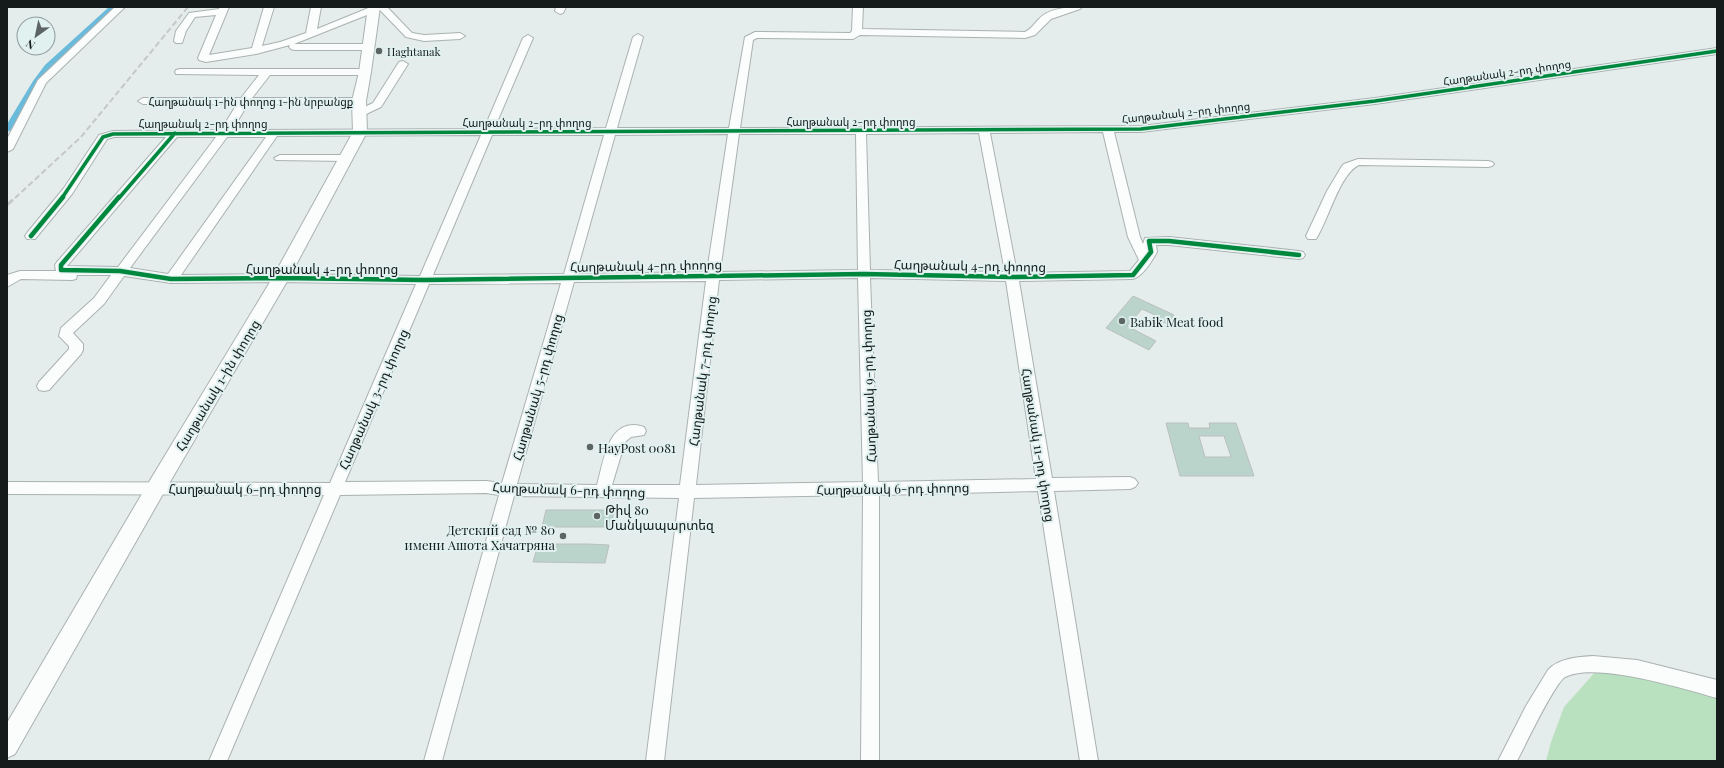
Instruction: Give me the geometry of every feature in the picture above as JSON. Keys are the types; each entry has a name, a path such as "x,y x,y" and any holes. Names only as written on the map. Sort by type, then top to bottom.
{"main road":[{"name":"Հաղթանակ 1-ին փողոց","path":"7,746 156,488 281,278 360,132 360,107 369,46 377,8"}],"street":[{"path":"7,149 42,82 87,37 120,7"},
{"path":"256,51 268,7"},
{"path":"311,35 316,7"},
{"path":"858,7 855,34 1025,35 1032,33 1043,19 1049,15 1077,7"},
{"path":"223,9 203,58 210,59 282,45 311,35 377,8 409,35 424,38 460,36"},
{"path":"179,41 181,31 192,14 223,9"},
{"name":"Հաղթանակ 7-րդ փողոց","path":"655,761 713,276 748,39 750,36 855,34"},
{"name":"Հաղթանակ 5-րդ փողոց","path":"433,761 508,490 638,37"},
{"name":"Հաղթանակ 3-րդ փողոց","path":"218,761 528,38"},
{"path":"294,47 369,46"},
{"name":"Հաղթանակ 2-րդ փողոց","path":"31,236 68,191 102,138 113,134 225,132 611,132 1141,129 1375,102 1717,51"},
{"path":"360,107 377,105 403,64"},
{"path":"180,72 365,72"},
{"path":"44,386 76,350 76,344 66,336 66,331 98,301 225,132 245,100 266,73"},
{"name":"Հաղթանակ 1-ին փողոց 1-ին նրբանցք","path":"143,101 245,100 360,107"},
{"path":"1108,129 1134,237 1145,261"},
{"name":"Հաղթանակ 11-րդ փողոց","path":"984,130 1012,277 1089,761"},
{"name":"Հաղթանակ 9-րդ փողոց","path":"861,131 871,488 870,761"},
{"path":"118,274 61,270 61,265 175,133"},
{"path":"171,279 274,133"},
{"path":"280,158 345,158"},
{"path":"1312,236 1333,190 1348,166 1358,162 1488,164"},
{"name":"Հաղթանակ 4-րդ փողոց","path":"118,274 171,279 281,278 425,280 864,274 1012,277 1133,276 1151,252 1149,241 1169,241 1299,255"},
{"path":"7,283 12,278 20,275 118,274"},
{"path":"602,491 618,439 623,433 632,430 640,431"},
{"name":"Հաղթանակ 6-րդ փողոց","path":"7,488 334,489 486,487 508,490 688,492 1130,483"},
{"path":"1507,761 1544,692 1558,672 1584,663 1640,669 1717,689"}],"green space":[{"path":"1597,670 1658,676 1717,695 1717,761 1546,761 1551,742 1564,707"}],"building":[{"name":"Babik Meat food","path":"1133,296 1174,315 1167,324 1155,318 1157,316 1142,309 1127,326 1156,341 1149,350 1106,328"},
{"path":"1166,423 1188,423 1189,428 1210,428 1209,423 1236,423 1254,476 1180,476","holes":["1199,436 1224,436 1231,457 1205,457"]},
{"path":"546,510 614,510 611,527 542,527"},
{"path":"538,545 609,545 605,563 533,562"}],"waterway":[{"path":"7,130 37,81 48,67 113,7"}],"railway":[{"path":"15,198 81,137 188,7"},
{"path":"7,205 16,197"}],"cycle path":[{"path":"31,236 68,191 103,137 113,134 1141,129 1375,101 1717,51"},
{"path":"175,133 61,265 61,270 120,271 171,279 281,278 425,280 864,274 1012,277 1133,275 1151,252 1149,241 1169,241 1299,255"}],"place":[{"name":"Haghtanak","path":"379,51"},
{"name":"Babik Meat food","path":"1122,321"},
{"name":"HayPost 0081","path":"590,447"},
{"name":"Թիվ 80 Մանկապարտեզ","path":"597,516"},
{"name":"Детский сад № 80 имени Ашота Хачатряна","path":"563,536"}]}
